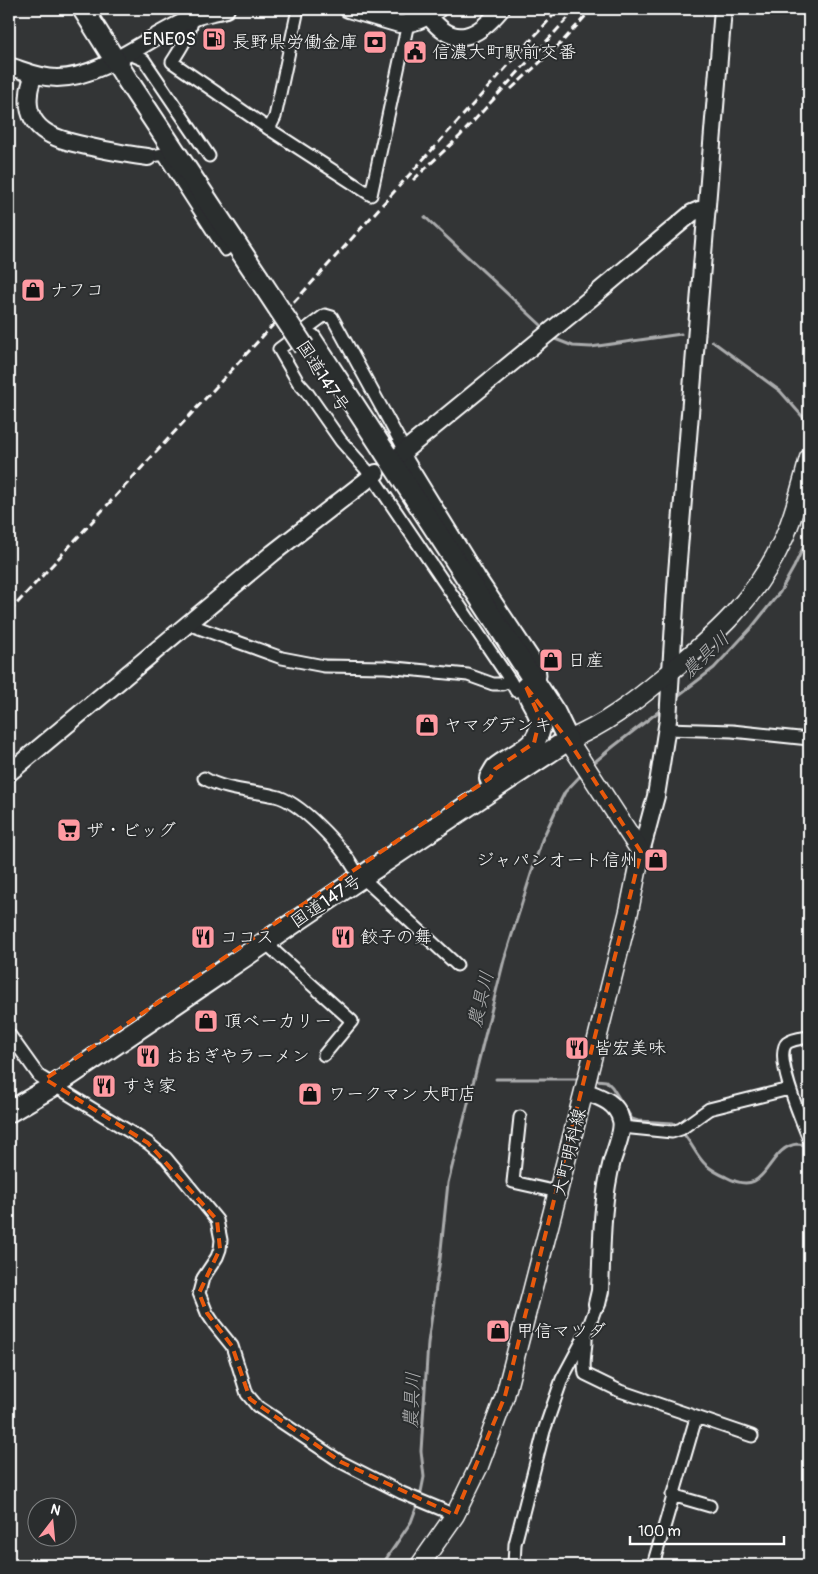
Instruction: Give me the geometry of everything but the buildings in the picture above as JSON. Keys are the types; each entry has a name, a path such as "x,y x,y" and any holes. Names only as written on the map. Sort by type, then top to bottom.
{"highway":[{"name":"国道147号","path":"83,9 122,57 308,343 524,683 555,713 573,748"},
{"name":"国道147号","path":"98,9 122,57"},
{"path":"490,778 495,769 534,742 540,726 540,718 527,694 524,683"},
{"name":"国道147号","path":"9,1112 358,872 490,778 537,748 573,748"},
{"name":"国道147号","path":"9,1100 50,1082 267,941 358,872 500,782 573,748"}],"main road":[{"path":"641,852 573,748 600,725 671,678 720,630 753,592 773,560 792,518 809,458"},
{"name":"大町明科線","path":"420,1565 455,1515 483,1457 505,1396 533,1294 584,1091 629,910 641,852"}],"street":[{"path":"9,66 34,75 57,78 72,76 122,57 193,13 226,9"},
{"path":"269,129 275,116 298,9"},
{"path":"348,9 399,24 409,16 434,12 438,28 459,37 479,31 501,9"},
{"path":"641,852 656,796 667,722 677,573 723,9"},
{"path":"193,13 188,37 172,62 269,129 371,195 406,38 409,16"},
{"path":"122,57 144,60 209,156"},
{"path":"34,75 28,95 32,114 41,129 52,137 71,143 148,157 163,154 225,250"},
{"path":"401,454 692,213 699,210 707,210"},
{"path":"188,624 282,658 324,666 385,667 468,675 493,684 524,683 539,680 539,666 401,454 402,445 329,315 325,315 279,349 298,382 341,441 374,475 524,683"},
{"path":"9,773 273,553 374,475"},
{"path":"667,722 809,739"},
{"path":"204,778 217,784 284,798 321,828 373,888 457,965"},
{"path":"267,941 271,948 352,1021 324,1055"},
{"path":"9,1034 35,1071 156,1150 179,1173 217,1220 221,1240 220,1249 218,1257 203,1278 199,1293 204,1308 232,1346 244,1388 250,1399 257,1406 341,1462 402,1493 455,1515"},
{"path":"809,1037 789,1041 784,1047 783,1057 789,1089 809,1139"},
{"path":"622,1127 672,1132 681,1130 709,1109 789,1089"},
{"path":"514,1565 515,1544 544,1431 562,1379 586,1334 598,1304 600,1291 605,1196 622,1127 617,1109 604,1098 584,1091"},
{"path":"520,1117 513,1182 558,1192"},
{"path":"586,1334 587,1347 583,1366 585,1374 620,1391 752,1436"},
{"path":"653,1565 696,1418"},
{"path":"672,1495 710,1506"}],"highlighted area":[{"path":"526,687 568,740 641,852 505,1396 455,1515 341,1462 250,1399 232,1346 207,1313 199,1293 220,1249 217,1220 148,1143 45,1079 490,778 495,769 534,743 540,718"}],"waterway":[{"path":"425,217 541,325"},
{"path":"555,339 573,346 591,347 681,334"},
{"path":"712,341 780,391 809,424"},
{"name":"農具川","path":"675,698 714,668 752,627 780,592 809,535"},
{"name":"農具川","path":"591,765 662,709"},
{"name":"農具川","path":"420,1497 424,1477 421,1451 428,1343 448,1183 504,960 542,840 565,792 583,773"},
{"path":"496,1079 578,1079"},
{"path":"596,1080 606,1081 612,1087 632,1119 673,1123 677,1126"},
{"path":"681,1131 706,1165 721,1175 740,1183 751,1182 759,1178 779,1153 787,1147 798,1144 809,1146"},
{"name":"農具川","path":"382,1565 411,1522 418,1503"}],"railway":[{"path":"9,612 318,276 559,9"},
{"path":"413,180 460,136 576,9"},
{"path":"511,89 561,43 592,9"}],"place":[{"name":"ENEOS","path":"214,39"},
{"name":"長野県労働金庫","path":"375,42"},
{"name":"信濃大町駅前交番","path":"415,52"},
{"name":"ナフコ","path":"33,290"},
{"name":"日産","path":"551,660"},
{"name":"ヤマダデンキ","path":"427,725"},
{"name":"ザ・ビッグ","path":"69,830"},
{"name":"ジャパンオート信州","path":"656,860"},
{"name":"ココス","path":"203,937"},
{"name":"餃子の舞","path":"343,937"},
{"name":"頂ベーカリー","path":"206,1021"},
{"name":"皆宏美味","path":"577,1048"},
{"name":"おおぎやラーメン","path":"148,1056"},
{"name":"すき家","path":"104,1086"},
{"name":"ワークマン 大町店","path":"310,1094"},
{"name":"甲信マツダ","path":"498,1331"}]}
